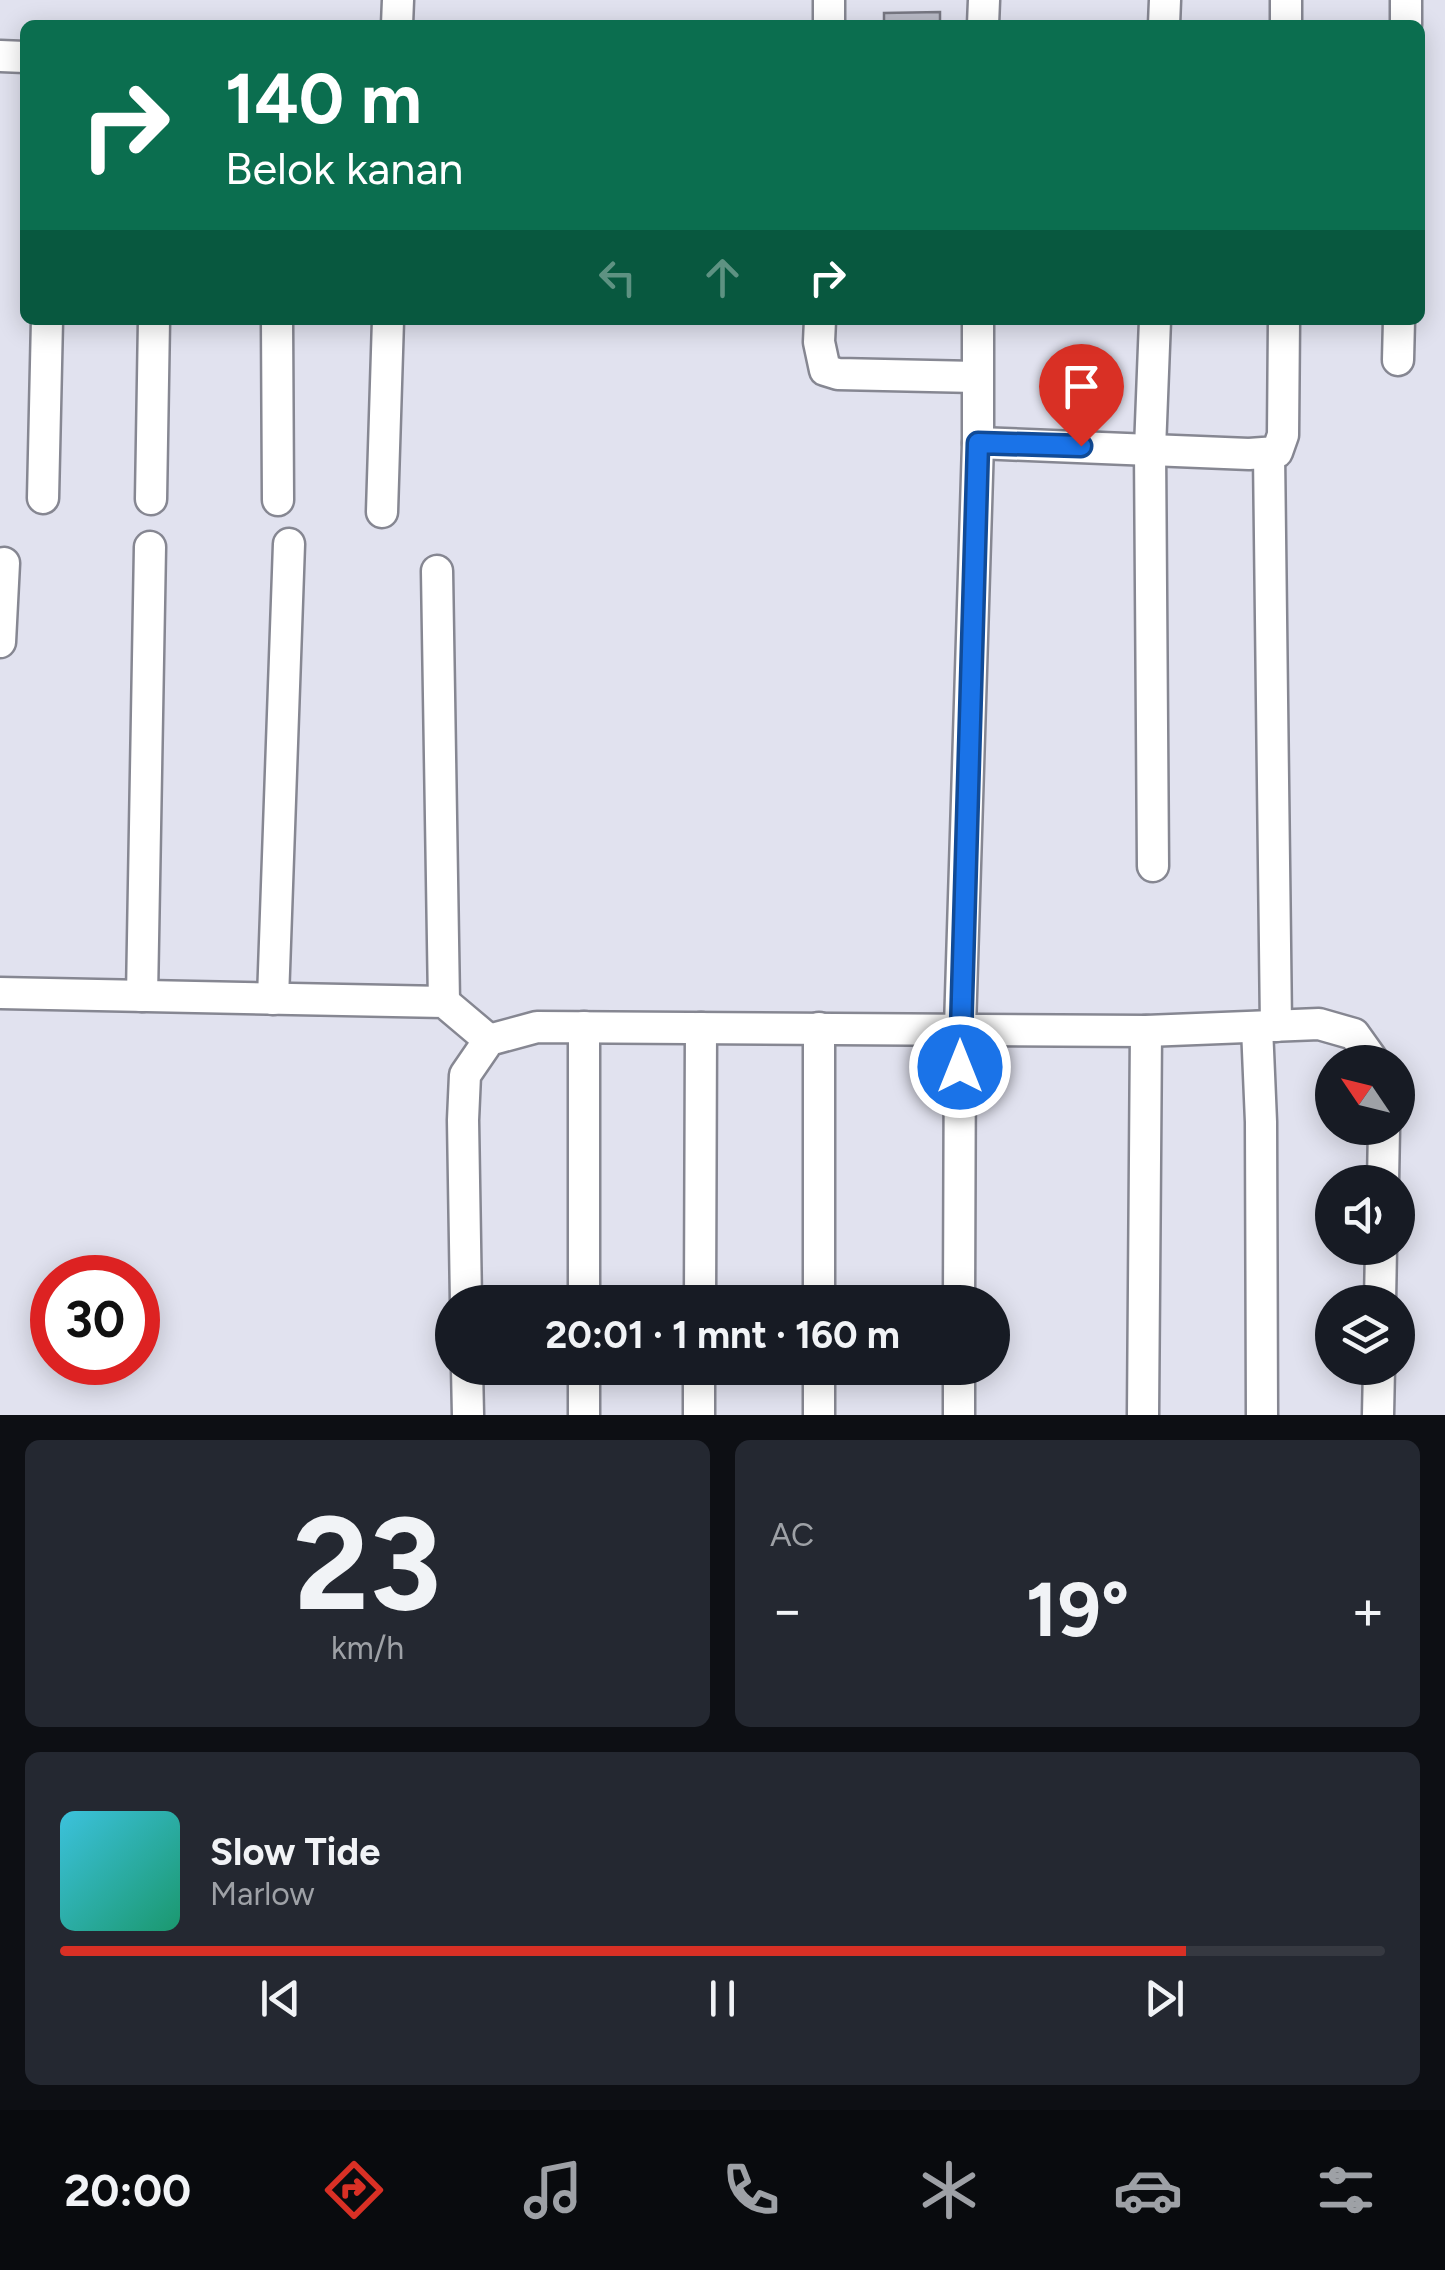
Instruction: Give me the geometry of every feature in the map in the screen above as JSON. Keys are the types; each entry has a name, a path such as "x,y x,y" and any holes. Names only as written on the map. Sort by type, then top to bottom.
{"street":[{"path":"43,498 46,325"},
{"path":"151,499 154,325"},
{"path":"277,325 278,500"},
{"path":"382,512 388,325"},
{"path":"820,325 825,370 838,374 976,377"},
{"path":"960,1285 960,1028 978,443 978,325"},
{"path":"1154,866 1150,449 1155,325"},
{"path":"978,443 1277,452 1283,435 1284,325"},
{"path":"1398,360 1399,325"},
{"path":"1262,1415 1260,1122 1266,1026 1270,454"},
{"path":"273,998 288,544"},
{"path":"142,996 150,546"},
{"path":"0,642 4,564"},
{"path":"437,571 444,1002"},
{"path":"0,993 444,1002 489,1040"},
{"path":"466,1285 465,1076 489,1040 537,1027 1146,1032 1319,1024 1354,1034 1362,1045"},
{"path":"584,1027 584,1285"},
{"path":"700,1285 701,1028"},
{"path":"819,1028 819,1285"},
{"path":"1143,1415 1146,1032"},
{"path":"467,1385 468,1415"},
{"path":"584,1385 584,1415"},
{"path":"699,1385 699,1415"},
{"path":"819,1385 819,1415"},
{"path":"959,1385 959,1415"},
{"path":"1378,1385 1378,1415"}],"building":[{"path":"940,12 940,20 884,20 884,13"}],"route":[{"path":"960,1067 978,443 1081,446"}]}
